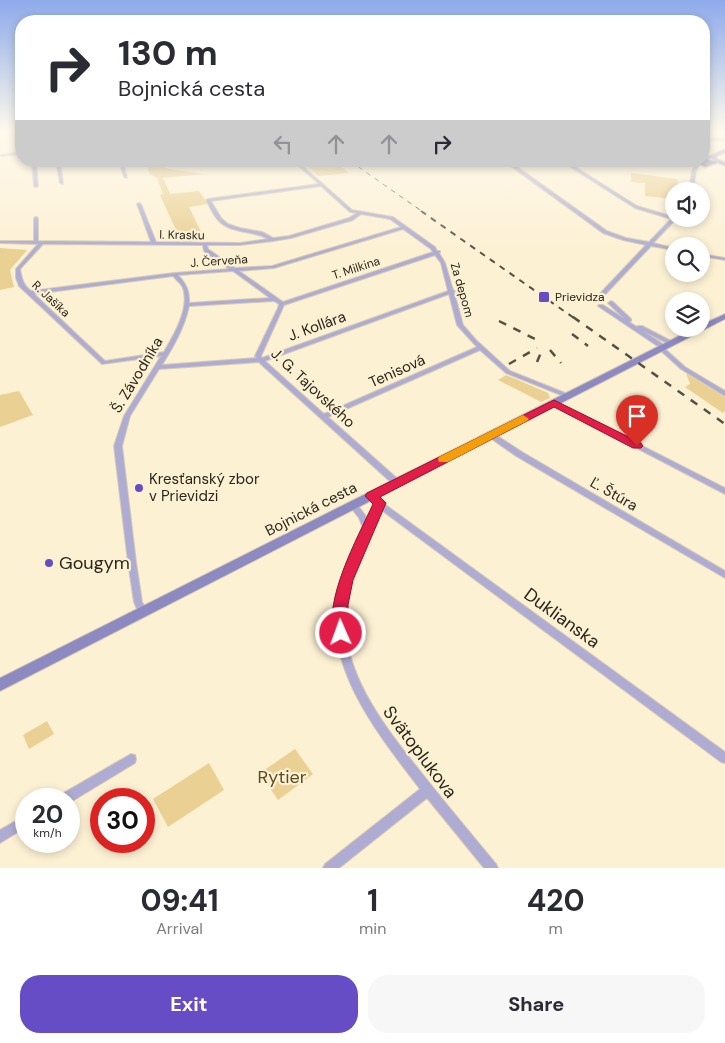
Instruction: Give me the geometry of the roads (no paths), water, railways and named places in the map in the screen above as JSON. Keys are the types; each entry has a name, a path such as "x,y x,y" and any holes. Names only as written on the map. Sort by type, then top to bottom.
{"street":[{"path":"35,171 36,186"},
{"path":"60,171 62,183"},
{"path":"124,171 126,177"},
{"path":"306,171 352,211 359,214"},
{"path":"519,171 605,232 625,239 665,248"},
{"path":"578,171 636,207 665,215"},
{"path":"273,240 260,232 225,224 208,200 323,185"},
{"path":"139,204 154,244"},
{"name":"Za depom","path":"359,214 385,216 397,221 438,252 452,292 460,325 508,372 568,396"},
{"name":"I. Krasku","path":"0,242 240,244 273,240 350,219 359,214"},
{"path":"36,218 38,243"},
{"name":"J. Červeňa","path":"30,293 174,274 282,265 405,227"},
{"path":"606,300 666,227"},
{"name":"R. Jašíka","path":"38,243 18,269 22,286 104,363 167,353"},
{"path":"204,245 206,250 279,302"},
{"name":"T. Milkina","path":"186,305 279,302 438,252"},
{"path":"710,256 725,259"},
{"path":"174,274 185,289 186,305"},
{"name":"J. Kollára","path":"158,367 261,360 421,301 452,292"},
{"path":"666,346 596,304 596,300 606,300 632,323 666,346 683,368 725,394"},
{"path":"601,306 609,307 606,300"},
{"name":"J. G. Tajovského","path":"279,302 282,308 258,356 397,483"},
{"name":"Š. Závodníka","path":"143,612 138,602 118,446 127,416 167,353 182,323 186,305"},
{"name":"Bojnická cesta","path":"710,323 725,316"},
{"name":"Bojnická cesta","path":"0,685 353,505 375,500 397,483 683,337"},
{"name":"Tenisová","path":"323,417 481,347"},
{"path":"554,403 725,491"},
{"name":"Ľ. Štúra","path":"491,435 519,454 725,575"},
{"name":"Svätoplukova","path":"375,500 368,530 345,580 340,605 341,633 350,671 371,715 428,790 492,868"},
{"name":"Duklianska","path":"375,500 725,758"},
{"path":"353,505 363,517 368,530"},
{"path":"80,789 130,759"},
{"path":"329,868 428,790"},
{"path":"0,837 15,828"}],"railway":[{"path":"364,171 423,212"},
{"path":"421,211 574,318"},
{"path":"573,317 725,424"},
{"path":"499,321 535,339"},
{"path":"572,334 588,346"},
{"path":"509,364 537,348"},
{"path":"537,362 542,350"},
{"path":"550,350 561,363"}],"place":[{"name":"Prievidza","path":"544,297"},
{"name":"Kresťanský zbor v Prievidzi","path":"139,488"},
{"name":"Gougym","path":"49,563"}],"park label":[{"name":"Rytier","path":"282,777"}]}
